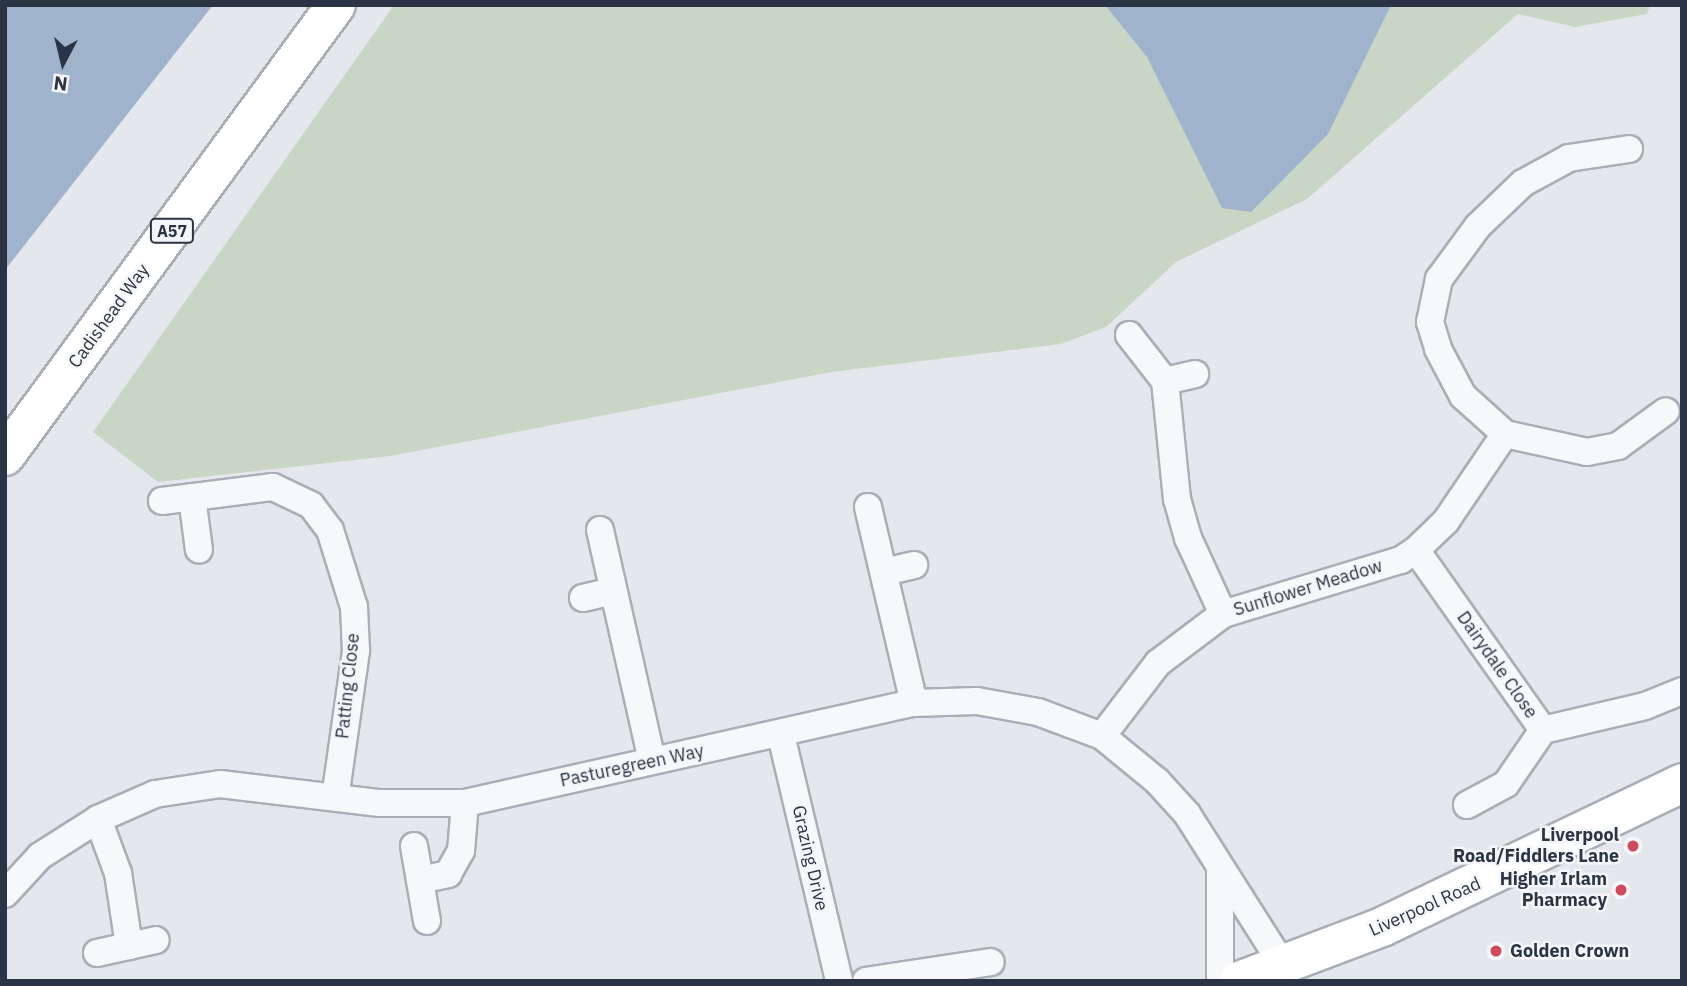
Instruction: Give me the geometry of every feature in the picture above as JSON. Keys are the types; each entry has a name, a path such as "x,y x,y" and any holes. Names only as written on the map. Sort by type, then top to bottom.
{"main road":[{"name":"Cadishead Way","path":"5,456 336,5"},
{"name":"Liverpool Road","path":"1238,981 1284,967 1510,870 1682,783"}],"street":[{"path":"1629,149 1569,158 1522,183 1478,226 1439,279 1430,322 1438,349 1463,396 1505,434 1587,452 1618,446 1666,411"},
{"path":"1129,335 1165,381 1177,499 1188,538 1223,614"},
{"path":"1165,381 1195,374"},
{"name":"Sunflower Meadow","path":"1102,736 1158,663 1223,614 1401,560 1416,550 1446,522 1505,434"},
{"name":"Patting Close","path":"162,500 273,487 312,495 330,530 354,607 356,651 335,798"},
{"path":"192,497 200,550"},
{"path":"868,506 914,703"},
{"path":"600,530 652,760"},
{"name":"Dairydale Close","path":"1416,550 1543,730 1645,706 1682,691"},
{"path":"884,572 914,565"},
{"path":"583,598 613,591"},
{"name":"Pasturegreen Way","path":"5,894 40,856 98,819 155,794 220,784 273,786 335,798 465,803 652,760 781,735 914,703 1009,704 1102,736 1187,814 1220,872 1284,967"},
{"path":"1466,805 1506,784 1543,730"},
{"name":"Grazing Drive","path":"781,735 839,981"},
{"path":"419,880 448,874 461,851 465,803"},
{"path":"98,819 118,873 129,946"},
{"path":"414,846 427,922"},
{"name":"Pasturegreen Way","path":"1220,872 1220,981"},
{"path":"97,953 156,940"},
{"path":"866,981 991,962"}],"green space":[{"path":"394,5 1650,5 1647,14 1575,27 1518,14 1307,199 1176,262 1106,327 1061,344 831,372 390,456 158,482 93,432"}],"water":[{"path":"5,5 213,5 5,270"},
{"path":"1105,5 1391,5 1328,134 1251,212 1222,208 1147,57"}],"place":[{"name":"Liverpool Road/Fiddlers Lane","path":"1633,846"},
{"name":"Higher Irlam Pharmacy","path":"1621,890"},
{"name":"Golden Crown","path":"1496,951"}]}
